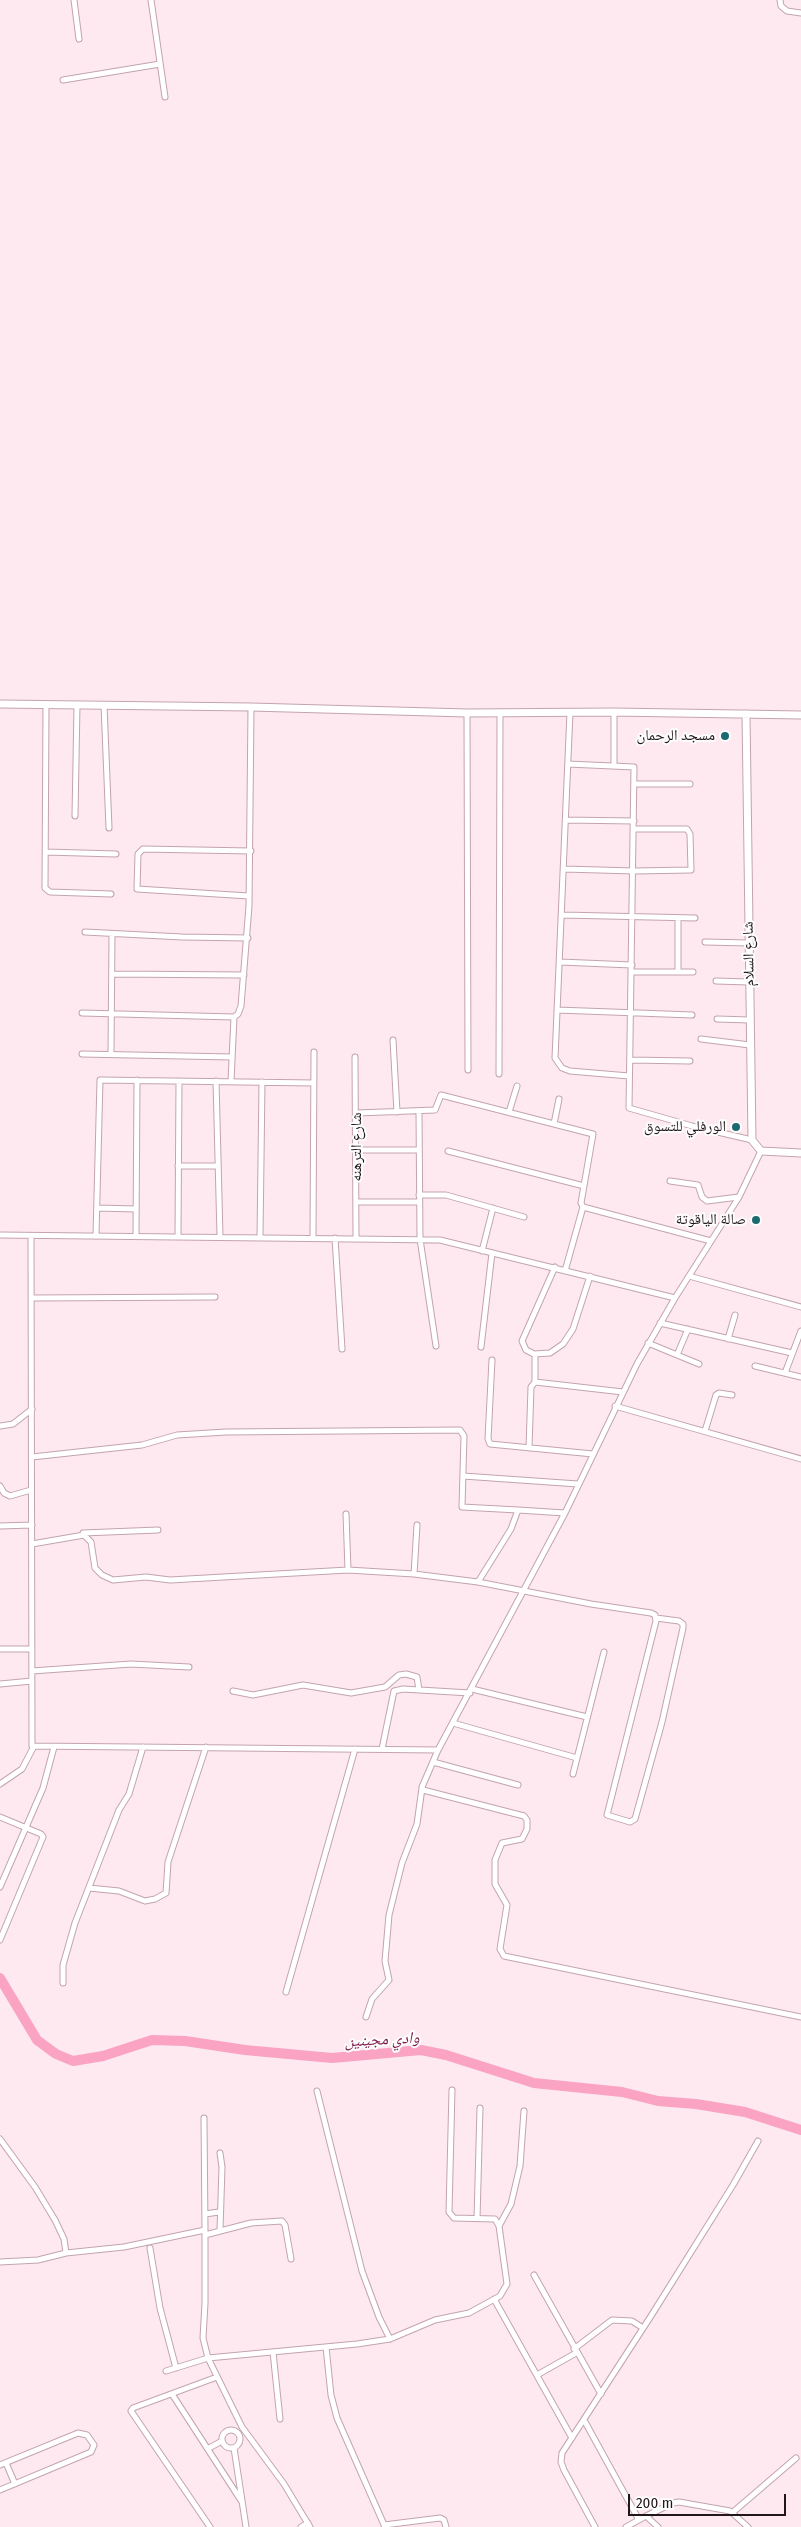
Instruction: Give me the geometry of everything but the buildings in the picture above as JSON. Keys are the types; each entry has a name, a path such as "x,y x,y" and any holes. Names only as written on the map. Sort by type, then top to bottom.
{"main road":[{"path":"0,704 251,707 467,714 500,712 614,712 801,715"},
{"name":"شارع السلام","path":"746,714 752,1140"},
{"path":"752,1140 760,1151 801,1153"}],"street":[{"path":"74,0 79,39"},
{"path":"151,0 165,97"},
{"path":"780,0 781,6 787,11 801,13"},
{"path":"63,80 160,64"},
{"path":"46,704 45,888 47,891 111,894"},
{"path":"75,816 77,705"},
{"path":"104,705 109,828"},
{"path":"82,1013 234,1017 238,1014 241,1006 248,938 250,896 251,707"},
{"path":"499,1074 500,712"},
{"path":"570,712 555,1058 558,1064 570,1071 629,1076"},
{"path":"614,712 614,766"},
{"path":"467,714 468,1070"},
{"path":"568,764 634,767 634,871 629,1109 752,1140"},
{"path":"634,784 690,784"},
{"path":"566,820 634,821"},
{"path":"564,869 688,871 692,868 690,834 687,829 634,829"},
{"path":"250,896 137,889 138,854 143,849 251,851"},
{"path":"46,852 116,854"},
{"path":"562,915 694,918"},
{"path":"678,918 678,972"},
{"path":"85,932 248,938"},
{"path":"111,1054 112,934"},
{"path":"705,942 748,943"},
{"path":"560,962 632,965"},
{"path":"632,972 693,972"},
{"path":"112,974 244,975"},
{"path":"716,981 749,982"},
{"path":"557,1010 692,1015"},
{"path":"231,1082 234,1017"},
{"path":"717,1019 750,1020"},
{"path":"701,1038 750,1045"},
{"path":"393,1040 397,1112"},
{"path":"313,1238 314,1052"},
{"path":"82,1054 232,1057"},
{"name":"شارع الترهنه","path":"355,1057 357,1113 356,1238"},
{"path":"630,1060 690,1061"},
{"path":"96,1235 99,1083 102,1079 314,1083"},
{"path":"136,1235 137,1080"},
{"path":"178,1236 179,1081"},
{"path":"216,1081 220,1236"},
{"path":"260,1237 262,1082"},
{"path":"509,1112 517,1086"},
{"path":"357,1113 419,1112 437,1109 438,1097 441,1094 594,1134 581,1203 583,1207 565,1271"},
{"path":"554,1124 560,1099"},
{"path":"419,1112 418,1202 420,1240 436,1346"},
{"path":"357,1150 419,1150"},
{"path":"448,1151 584,1186"},
{"path":"366,2017 372,1999 389,1980 385,1961 389,1915 402,1863 417,1824 422,1787 438,1750 525,1591 565,1513 615,1406 648,1343 739,1197 760,1151"},
{"path":"178,1166 218,1166"},
{"path":"670,1181 698,1185 702,1197 707,1201 739,1197"},
{"path":"419,1195 446,1195 524,1217"},
{"path":"357,1202 418,1202"},
{"path":"583,1207 711,1241"},
{"path":"97,1208 136,1209"},
{"path":"482,1251 493,1208"},
{"path":"0,1236 136,1235 440,1240 675,1298"},
{"path":"0,1784 22,1769 33,1748 31,1236"},
{"path":"335,1238 342,1349"},
{"path":"480,1347 492,1253"},
{"path":"555,1267 522,1342 526,1350 535,1354 550,1353 563,1344 573,1329 590,1276"},
{"path":"689,1276 801,1308"},
{"path":"32,1298 215,1297"},
{"path":"728,1339 735,1315"},
{"path":"660,1323 792,1354"},
{"path":"677,1355 688,1329"},
{"path":"786,1373 792,1354 799,1342 801,1330"},
{"path":"648,1343 699,1364"},
{"path":"528,1448 532,1387 535,1382 535,1354"},
{"path":"492,1360 488,1443 593,1454"},
{"path":"756,1366 801,1377"},
{"path":"535,1382 623,1392"},
{"path":"705,1431 716,1395 719,1393 732,1395"},
{"path":"615,1406 801,1459"},
{"path":"0,1426 13,1424 32,1409"},
{"path":"32,1456 142,1445 177,1434 460,1430 464,1436 462,1508 565,1513"},
{"path":"463,1476 578,1484"},
{"path":"0,1486 6,1495 31,1490"},
{"path":"478,1582 511,1529 518,1510"},
{"path":"346,1514 348,1570"},
{"path":"0,1526 32,1525"},
{"path":"414,1574 417,1525"},
{"path":"32,1544 80,1534 158,1530"},
{"path":"80,1534 89,1539 94,1566 97,1571 113,1580 146,1577 170,1580 348,1570 414,1574 478,1582 591,1604 651,1613 656,1618 679,1621 683,1624 683,1628 662,1722 635,1820 630,1822 607,1815 656,1618"},
{"path":"0,1649 32,1648"},
{"path":"573,1774 604,1652"},
{"path":"32,1671 122,1665 189,1667"},
{"path":"234,1691 253,1695 303,1685 351,1693 385,1687 399,1675 406,1674 417,1677 419,1690"},
{"path":"0,1684 32,1681"},
{"path":"382,1749 394,1690 471,1691 587,1718"},
{"path":"453,1723 577,1758"},
{"path":"0,1887 44,1788 54,1747"},
{"path":"63,1983 63,1965 75,1923 119,1810 129,1794 143,1747"},
{"path":"33,1748 206,1747 438,1750"},
{"path":"89,1888 119,1891 149,1901 166,1893 168,1862 206,1747"},
{"path":"286,1992 355,1749"},
{"path":"433,1762 518,1785"},
{"path":"422,1787 423,1790 526,1818 527,1829 522,1839 502,1843 496,1860 495,1884 507,1904 500,1949 504,1956 801,2017"},
{"path":"0,1817 40,1834 43,1839 0,1940"},
{"path":"166,2371 208,2358 390,2339 435,2320 469,2313 504,2291 507,2284 499,2226 495,2219 454,2218 449,2212 452,2090"},
{"path":"317,2091 362,2271 378,2317 390,2339"},
{"path":"477,2219 480,2108"},
{"path":"499,2226 511,2204 520,2166 524,2111"},
{"path":"204,2118 205,2232 203,2338 208,2358 216,2377 242,2427 309,2525 300,2527"},
{"path":"0,2139 35,2187 55,2220 64,2239 66,2253"},
{"path":"595,2527 560,2462 562,2453 733,2185 758,2141"},
{"path":"220,2153 222,2167 220,2230"},
{"path":"205,2214 220,2212"},
{"path":"0,2262 38,2260 66,2253 124,2247 251,2223 282,2221 288,2237 291,2259"},
{"path":"150,2248 160,2308 176,2368"},
{"path":"534,2276 601,2394"},
{"path":"494,2299 572,2438"},
{"path":"537,2376 575,2351 612,2320 632,2321 643,2328"},
{"path":"326,2347 331,2395 337,2418 385,2526 440,2518 446,2522 446,2527"},
{"path":"274,2352 280,2419"},
{"path":"210,2527 130,2411 216,2377"},
{"path":"172,2394 242,2502"},
{"path":"584,2420 639,2520"},
{"path":"237,2431 242,2427"},
{"path":"208,2448 222,2441 226,2431 232,2429 237,2431"},
{"path":"237,2431 240,2440 234,2448 246,2527"},
{"path":"0,2465 78,2433 87,2435 94,2445 91,2452 0,2490"},
{"path":"222,2441 226,2447 234,2448"},
{"path":"732,2513 796,2458"},
{"path":"6,2463 14,2484"},
{"path":"626,2527 672,2503 679,2502 732,2513 748,2527"},
{"path":"646,2516 658,2527"}],"waterway":[{"name":"وادي مجينين","path":"0,1978 37,2040 56,2054 73,2061 103,2056 152,2040 185,2041 245,2050 332,2058 421,2050 446,2055 534,2083 622,2092 658,2101 696,2104 745,2112 801,2130"}],"place":[{"name":"مسجد الرحمان","path":"725,736"},
{"name":"الورفلي للتسوق","path":"736,1127"},
{"name":"صالة الياقوتة","path":"756,1220"}]}
